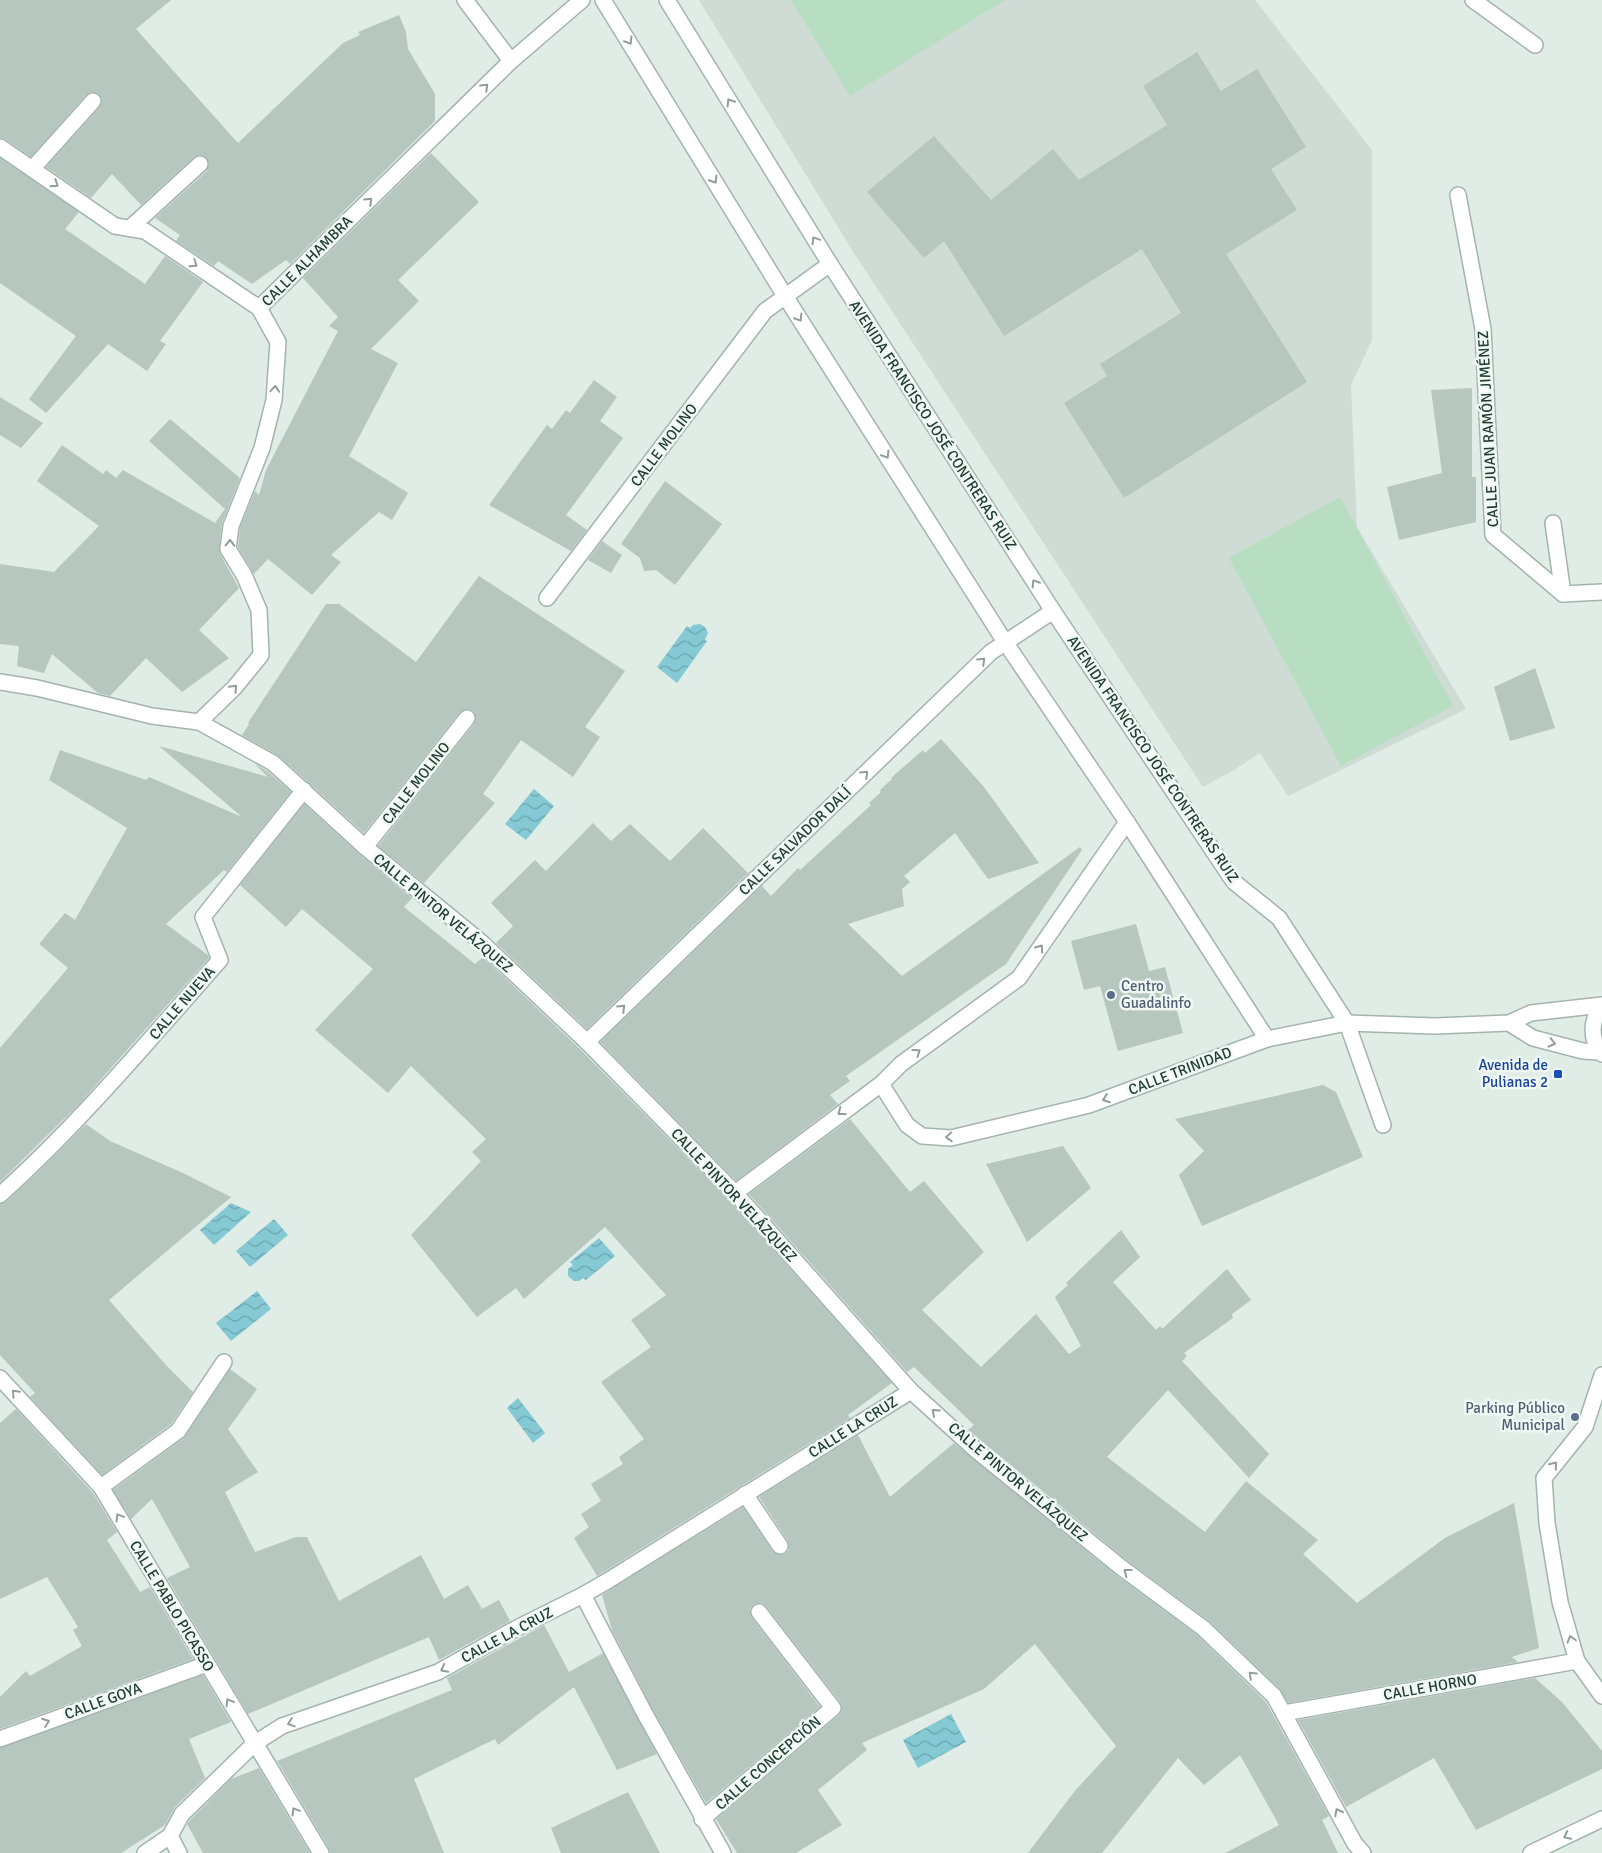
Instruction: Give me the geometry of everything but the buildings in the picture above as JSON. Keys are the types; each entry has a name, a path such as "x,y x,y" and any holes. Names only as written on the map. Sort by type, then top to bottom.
{"street":[{"path":"465,0 512,61"},
{"name":"CALLE ALHAMBRA","path":"199,722 235,687 261,655 259,610 244,575 228,549 231,526 262,448 274,400 278,342 259,308 512,61 582,0"},
{"path":"603,0 785,296 1005,642 1127,822 1267,1039"},
{"name":"AVENIDA FRANCISCO JOSÉ CONTRERAS RUIZ","path":"667,0 830,264 1053,611 1234,882 1279,918 1347,1023 1382,1125"},
{"path":"1473,0 1535,45"},
{"path":"32,169 93,101"},
{"path":"0,147 115,226 146,231 259,308"},
{"path":"130,228 200,164"},
{"name":"CALLE JUAN RAMÓN JIMÉNEZ","path":"1458,195 1483,329 1493,535 1563,594"},
{"path":"785,296 830,264"},
{"name":"CALLE MOLINO","path":"547,598 765,311 785,296"},
{"path":"1554,523 1563,594 1602,592"},
{"path":"1005,642 1053,611"},
{"name":"CALLE SALVADOR DALÍ","path":"587,1042 991,652 1005,642"},
{"name":"CALLE PINTOR VELÁZQUEZ","path":"0,682 37,688 152,716 199,722 273,762 365,847 481,942 587,1042 735,1193 911,1391 985,1457 1122,1568 1203,1628 1274,1696 1355,1844 1363,1853"},
{"name":"CALLE MOLINO","path":"365,847 467,718"},
{"name":"CALLE NUEVA","path":"0,1195 40,1159 88,1109 220,960 203,917 304,790"},
{"path":"735,1193 881,1084 901,1064 1019,978 1127,822"},
{"path":"1601,1053 1595,1044 1593,1026 1595,1017 1602,1005"},
{"name":"CALLE TRINIDAD","path":"881,1084 907,1125 922,1136 951,1138 1088,1105 1267,1039 1347,1023 1435,1026 1509,1023 1531,1013 1602,1005"},
{"path":"1509,1023 1533,1038 1583,1051 1601,1053"},
{"path":"101,1487 178,1431 224,1362"},
{"path":"1602,1375 1585,1427 1544,1478 1547,1523 1560,1602 1577,1661 1602,1696"},
{"name":"CALLE PABLO PICASSO","path":"0,1378 101,1487 321,1853"},
{"name":"CALLE LA CRUZ","path":"170,1836 182,1814 254,1744 282,1726 438,1672 517,1628 583,1595 911,1391"},
{"path":"745,1494 780,1546"},
{"name":"CALLE CONCEPCIÓN","path":"583,1595 702,1819 723,1853"},
{"name":"CALLE CONCEPCIÓN","path":"702,1819 833,1708 759,1612"},
{"name":"CALLE HORNO","path":"1284,1713 1577,1661"},
{"name":"CALLE GOYA","path":"0,1739 207,1664"},
{"path":"1532,1853 1602,1819"},
{"path":"145,1853 170,1836 180,1853"}],"shaded area":[{"path":"699,0 1255,0 1372,150 1372,340 1351,385 1357,527 1466,709 1288,796 1260,753 1203,787 852,250"}],"green space":[{"path":"791,0 1005,0 850,96"},
{"path":"1340,497 1453,706 1341,766 1229,558"}],"water":[{"path":"700,624 705,627 708,633 705,640 707,641 677,683 657,667 687,626 690,628 693,625"},
{"path":"534,789 554,806 526,840 505,824"},
{"path":"231,1203 251,1212 214,1245 200,1230"},
{"path":"274,1219 288,1235 250,1267 236,1251"},
{"path":"599,1238 615,1256 586,1280 583,1278 579,1281 574,1281 568,1276 568,1269 573,1265 570,1262"},
{"path":"257,1291 271,1309 231,1341 216,1323"},
{"path":"518,1398 545,1433 533,1443 507,1408"},
{"path":"951,1714 966,1742 918,1768 903,1740"}],"place":[{"name":"Centro Guadalinfo","path":"1111,995"},
{"name":"Avenida de Pulianas 2","path":"1558,1074"},
{"name":"Parking Público Municipal","path":"1575,1417"}]}
